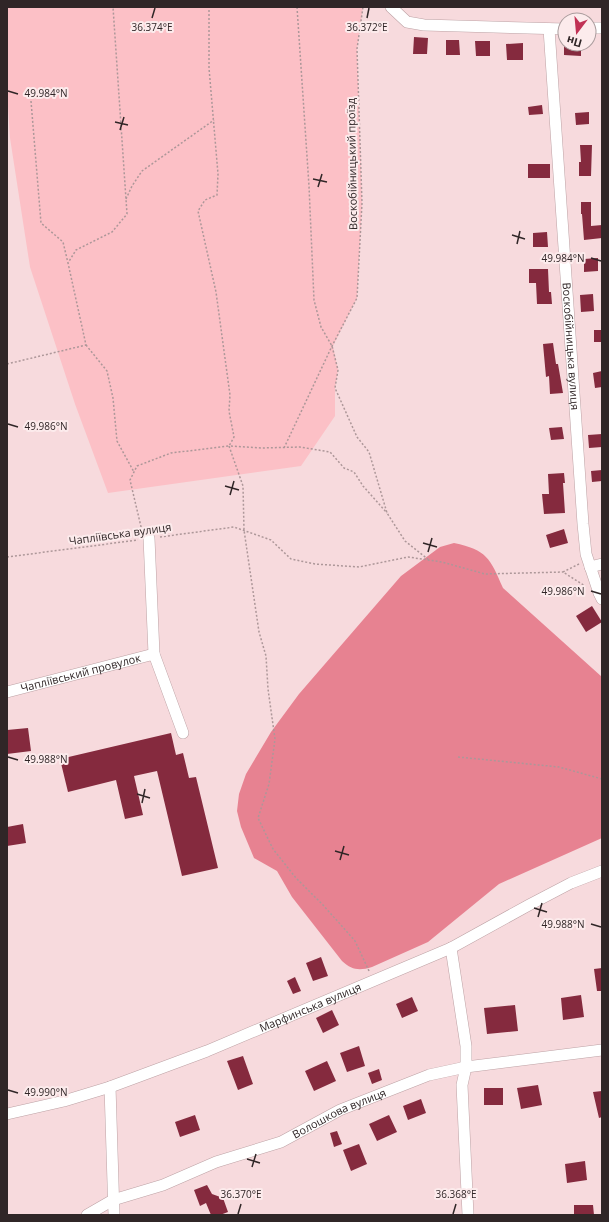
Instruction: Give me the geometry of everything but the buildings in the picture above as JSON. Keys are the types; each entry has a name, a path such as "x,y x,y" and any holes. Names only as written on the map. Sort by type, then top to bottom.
{"street":[{"path":"391,7 407,22 424,25 557,29"},
{"name":"Воскобійницька вулиця","path":"549,29 583,524 589,563 600,596"},
{"name":"Чапліївський провулок","path":"146,538 154,654 183,733"},
{"path":"589,563 602,564"},
{"name":"Чапліївський провулок","path":"7,692 154,654"},
{"name":"Марфинська вулиця","path":"7,1114 64,1101 110,1087 207,1052 451,948 557,890 602,871"},
{"path":"451,948 466,1046 466,1067 462,1085 468,1215"},
{"name":"Волошкова вулиця","path":"87,1215 113,1200 163,1184 216,1162 281,1142 340,1110 429,1075 466,1067 602,1050"},
{"path":"110,1087 114,1215"}],"path":[{"path":"68,263 76,250 112,232 127,214 113,7"},
{"path":"209,7 209,68 218,174 217,194 205,200 198,211 216,292 230,395 229,411 234,437 229,446 243,486 244,530 259,632 266,656 268,689 275,739 269,784 258,818 272,849 296,878 324,906 355,941 374,981"},
{"path":"297,7 309,186 314,300 322,327 332,346 338,370 335,388 357,437 369,452 387,513"},
{"name":"Воскобійницький проїзд","path":"284,448 332,346 357,298 362,203 357,49 363,7"},
{"path":"31,101 41,223 63,242 86,345 107,371 114,398 117,441 134,472"},
{"path":"126,200 132,186 142,171 214,120"},
{"path":"7,364 86,345"},
{"path":"146,538 130,480 137,466 171,453 229,446 261,448 300,447 330,452 344,468 354,472 363,486 387,513 405,541 429,560"},
{"name":"Чапліївська вулиця","path":"7,557 234,527 244,530"},
{"path":"244,530 271,540 291,559 315,564 359,567 408,557 429,560 485,574 563,572 589,563"},
{"path":"563,572 600,596"},
{"path":"458,757 559,767 602,779"}],"shaded area":[{"path":"7,7 363,7 357,49 362,203 357,298 333,346 338,370 335,388 335,416 301,466 108,493 75,404 30,267 10,138 7,90"},
{"path":"454,543 481,552 490,562 503,588 602,677 602,838 499,884 428,942 372,967 356,969 342,961 292,897 277,871 254,858 241,827 237,811 239,794 246,774 271,732 299,694 401,576 440,547"}]}
